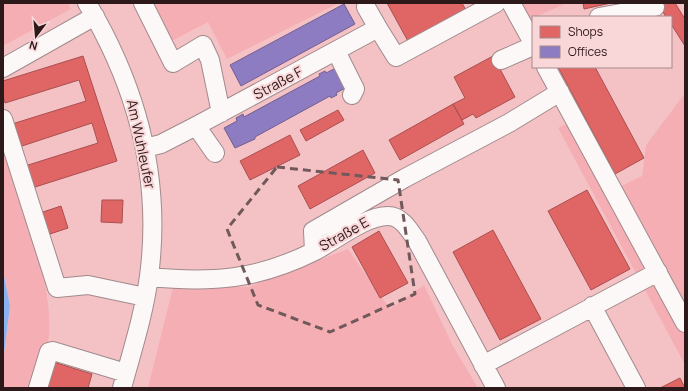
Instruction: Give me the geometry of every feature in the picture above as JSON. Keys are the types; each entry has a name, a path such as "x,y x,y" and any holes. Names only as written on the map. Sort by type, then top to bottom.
{"street":[{"path":"143,3 173,63 204,45 210,60 221,113"},
{"path":"501,60 532,38 511,3"},
{"path":"366,7 396,57 486,5"},
{"path":"605,16 655,7"},
{"path":"3,68 91,10"},
{"name":"Am Wuhleufer","path":"91,10 126,81 138,117 152,188 152,234 146,297 124,380"},
{"name":"Straße F","path":"145,148 161,144 196,126 378,28"},
{"path":"336,51 355,89 352,95"},
{"path":"547,68 685,323"},
{"path":"314,251 313,231 560,92"},
{"path":"3,119 57,288 88,285 146,297"},
{"path":"196,126 215,153"},
{"name":"Straße E","path":"149,276 214,280 246,276 271,270 314,251 373,218 390,216 403,222 417,241 496,388"},
{"path":"484,365 658,272"},
{"path":"592,306 636,388"},
{"path":"38,388 49,352 53,351 124,380"}],"highlighted area":[{"path":"277,167 398,180 415,294 330,332 258,305 227,229"}],"shaded area":[{"path":"3,3 505,3 532,18 532,68 672,68 672,16 537,16 567,3 681,3 685,9 685,93 646,145 642,176 619,187 558,128 685,365 685,388 34,388 49,336 48,300 42,265 3,143"},
{"path":"3,3 68,3 71,9 3,46"},
{"path":"143,3 339,3 227,59 208,22 164,45"},
{"path":"505,3 567,3 538,16 532,16 531,19"},
{"path":"685,93 685,365 558,128 575,119 619,187 642,176 646,145"},
{"path":"3,143 27,213 46,288 49,312 49,335 45,355 34,388 3,388 3,360 10,306 3,271"},
{"path":"348,249 390,309 424,285 453,346 478,388 148,388 173,287 249,287"}],"water":[{"path":"3,271 10,306 3,361"}],"building: Shops":[{"path":"387,3 462,3 467,12 409,43"},
{"path":"583,3 611,3 584,9"},
{"path":"675,3 685,19 685,46 672,26 672,16 665,16 658,4"},
{"path":"83,56 117,161 32,188 25,166 98,143 92,123 19,147 12,124 86,101 79,80 5,103 3,96 3,81"},
{"path":"493,56 515,97 476,118 473,114 462,120 453,104 465,98 454,77"},
{"path":"559,68 596,68 644,158 615,174"},
{"path":"453,104 464,124 400,160 389,140"},
{"path":"338,110 344,120 306,141 300,130"},
{"path":"290,135 300,155 250,180 240,161"},
{"path":"363,150 375,173 310,209 298,186"},
{"path":"587,190 630,269 591,290 548,211"},
{"path":"102,200 123,200 122,223 101,222"},
{"path":"61,206 68,228 47,235 40,213"},
{"path":"493,230 541,319 500,340 453,252"},
{"path":"379,231 408,283 380,298 352,247"},
{"path":"50,361 92,374 88,388 43,388"},
{"path":"680,378 685,388 660,388"}],"building: Offices":[{"path":"344,4 355,24 241,86 230,65"},
{"path":"338,67 349,86 336,93 337,95 331,98 330,96 255,137 255,139 235,148 224,128 237,121 236,118 243,114 244,117 320,76 319,74 325,71 326,73"}]}
